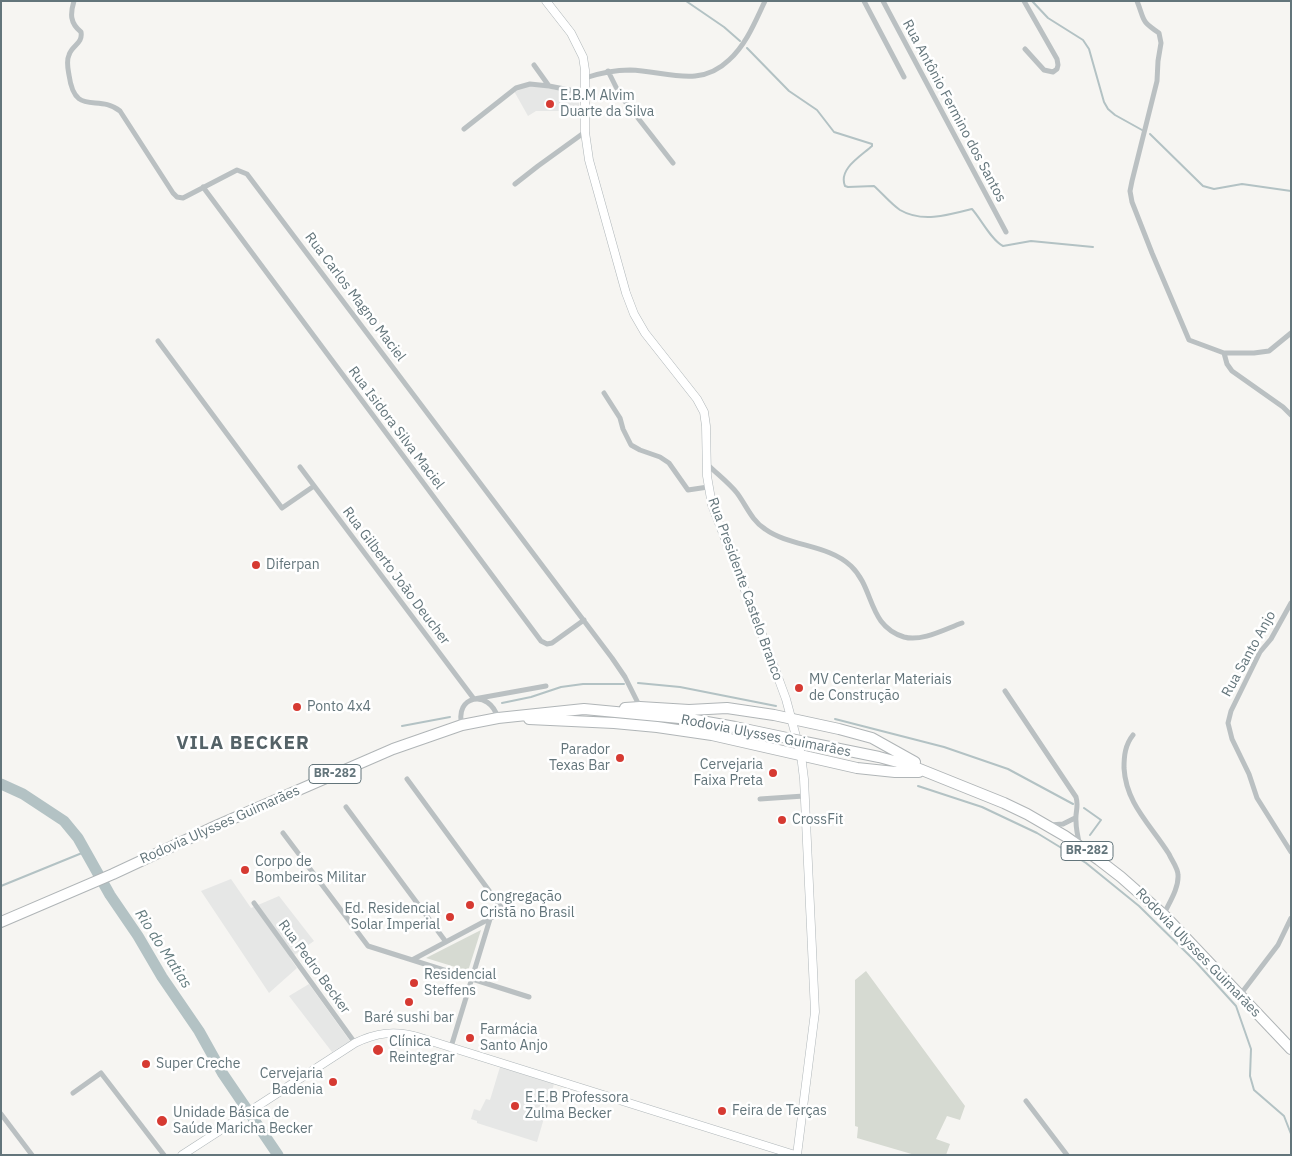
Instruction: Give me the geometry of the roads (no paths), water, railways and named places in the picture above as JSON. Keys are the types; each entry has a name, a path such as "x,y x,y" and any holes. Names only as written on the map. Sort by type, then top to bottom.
{"highway":[{"path":"584,709 640,707 689,710 727,708 774,715 872,738 910,760 940,771 966,788"},
{"name":"Rodovia Ulysses Guimarães","path":"1,922 384,753 462,725 502,717 584,709 690,720 735,727 879,757 928,772 1004,803 1048,825 1121,877 1164,915 1291,1049"},
{"path":"502,717 657,727 712,735 866,770 928,772"}],"street":[{"name":"Rua Carlos Magno Maciel","path":"74,1 71,10 72,20 76,28 81,32 82,37 80,43 69,54 68,62 71,85 78,99 88,104 107,103 120,111 177,197 183,198 237,170 247,174 584,620 625,677 640,707"},
{"name":"Rua Presidente Castelo Branco","path":"546,1 578,44 584,60 584,132 589,160 626,294 634,314 645,333 702,408 706,426 708,487 714,516 765,642 792,720 801,755 815,1012 796,1155"},
{"path":"585,78 608,71 631,70 687,77 714,72 730,60 742,45 752,30 765,1"},
{"path":"864,1 904,77"},
{"name":"Rua Antônio Fermino dos Santos","path":"883,1 1006,232"},
{"path":"1024,1 1056,59 1057,69 1054,72 1046,71 1025,49"},
{"path":"1137,1 1144,21 1148,27 1159,33 1161,43 1156,87 1131,187 1132,202 1188,338 1195,343 1224,353 1266,352 1291,333"},
{"path":"534,65 549,86"},
{"path":"608,71 620,95 673,163"},
{"path":"464,129 516,88 530,84 585,93"},
{"path":"515,184 584,132"},
{"name":"Rua Isidora Silva Maciel","path":"202,188 541,641 545,644 552,643 584,620"},
{"path":"158,341 282,508 314,486"},
{"path":"1224,353 1227,364 1232,371 1283,407 1291,415"},
{"path":"604,393 620,418 631,444 640,450 669,462 688,490 708,487"},
{"path":"707,464 732,488 755,520 765,530 780,537 832,554 852,567 866,588 880,620 887,628 902,636 916,638 962,623"},
{"name":"Rua Gilberto João Deucher","path":"300,467 474,699"},
{"name":"Rua Santo Anjo","path":"1291,603 1271,639 1260,652 1231,711 1228,723 1232,739 1258,798 1291,852"},
{"path":"462,725 461,713 464,705 474,699 546,686"},
{"path":"1005,691 1076,797 1078,807 1075,818 1080,846"},
{"path":"474,699 487,700 502,717"},
{"path":"1133,735 1126,746 1124,758 1129,795 1168,852 1178,873 1177,884 1164,915"},
{"path":"407,779 504,911 412,960"},
{"path":"760,799 804,796"},
{"path":"346,807 446,942"},
{"path":"1048,825 1063,824 1075,818"},
{"path":"283,833 368,946 529,997"},
{"name":"Rua Pedro Becker","path":"254,903 355,1043"},
{"path":"1240,996 1278,945 1291,918"},
{"path":"451,1047 490,919"},
{"path":"182,1155 355,1043 376,1034 393,1032 451,1047 796,1155"},
{"path":"73,1093 101,1073 164,1155"},
{"path":"1026,1101 1067,1155"},
{"path":"1,1114 32,1155"}],"waterway":[{"path":"686,1 724,27 740,41"},
{"path":"1032,1 1048,18 1083,40 1089,49 1104,102 1108,109 1142,130"},
{"path":"747,48 789,91 817,110 834,132 872,144 848,169 845,174 845,186 874,186 900,210 917,216 936,217 972,209 991,235 1003,246 1031,241 1093,247"},
{"path":"1150,134 1203,186 1214,189 1242,184 1291,191"},
{"path":"638,683 680,687 776,706"},
{"path":"502,703 531,697 561,687 583,684 624,684"},
{"path":"402,726 450,717"},
{"path":"835,719 944,747 1008,769 1073,804"},
{"name":"Rio do Matias","path":"1,784 23,794 64,821 78,838 110,895 199,1031 223,1074 278,1155"},
{"path":"918,786 982,807 1037,833 1086,863 1139,906 1196,962 1236,1006 1251,1049 1250,1076 1254,1090 1284,1116 1291,1134"},
{"path":"1084,808 1101,820 1090,835"},
{"path":"1,886 82,853 88,853"}],"place":[{"name":"E.B.M Alvim Duarte da Silva","path":"550,104"},
{"name":"Diferpan","path":"256,565"},
{"name":"MV Centerlar Materiais de Construção","path":"799,688"},
{"name":"Ponto 4x4","path":"297,707"},
{"name":"Parador Texas Bar","path":"620,758"},
{"name":"Cervejaria Faixa Preta","path":"773,773"},
{"name":"CrossFit","path":"782,820"},
{"name":"Corpo de Bombeiros Militar","path":"245,870"},
{"name":"Congregação Cristã no Brasil","path":"470,905"},
{"name":"Ed. Residencial Solar Imperial","path":"450,917"},
{"name":"Residencial Steffens","path":"414,983"},
{"name":"Baré sushi bar","path":"409,1002"},
{"name":"Farmácia Santo Anjo","path":"470,1038"},
{"name":"Clínica Reintegrar","path":"378,1050"},
{"name":"Super Creche","path":"146,1064"},
{"name":"Cervejaria Badenia","path":"333,1082"},
{"name":"E.E.B Professora Zulma Becker","path":"515,1106"},
{"name":"Feira de Terças","path":"722,1111"},
{"name":"Unidade Básica de Saúde Maricha Becker","path":"162,1121"}],"district":[{"name":"VILA BECKER","path":"243,744"}]}
